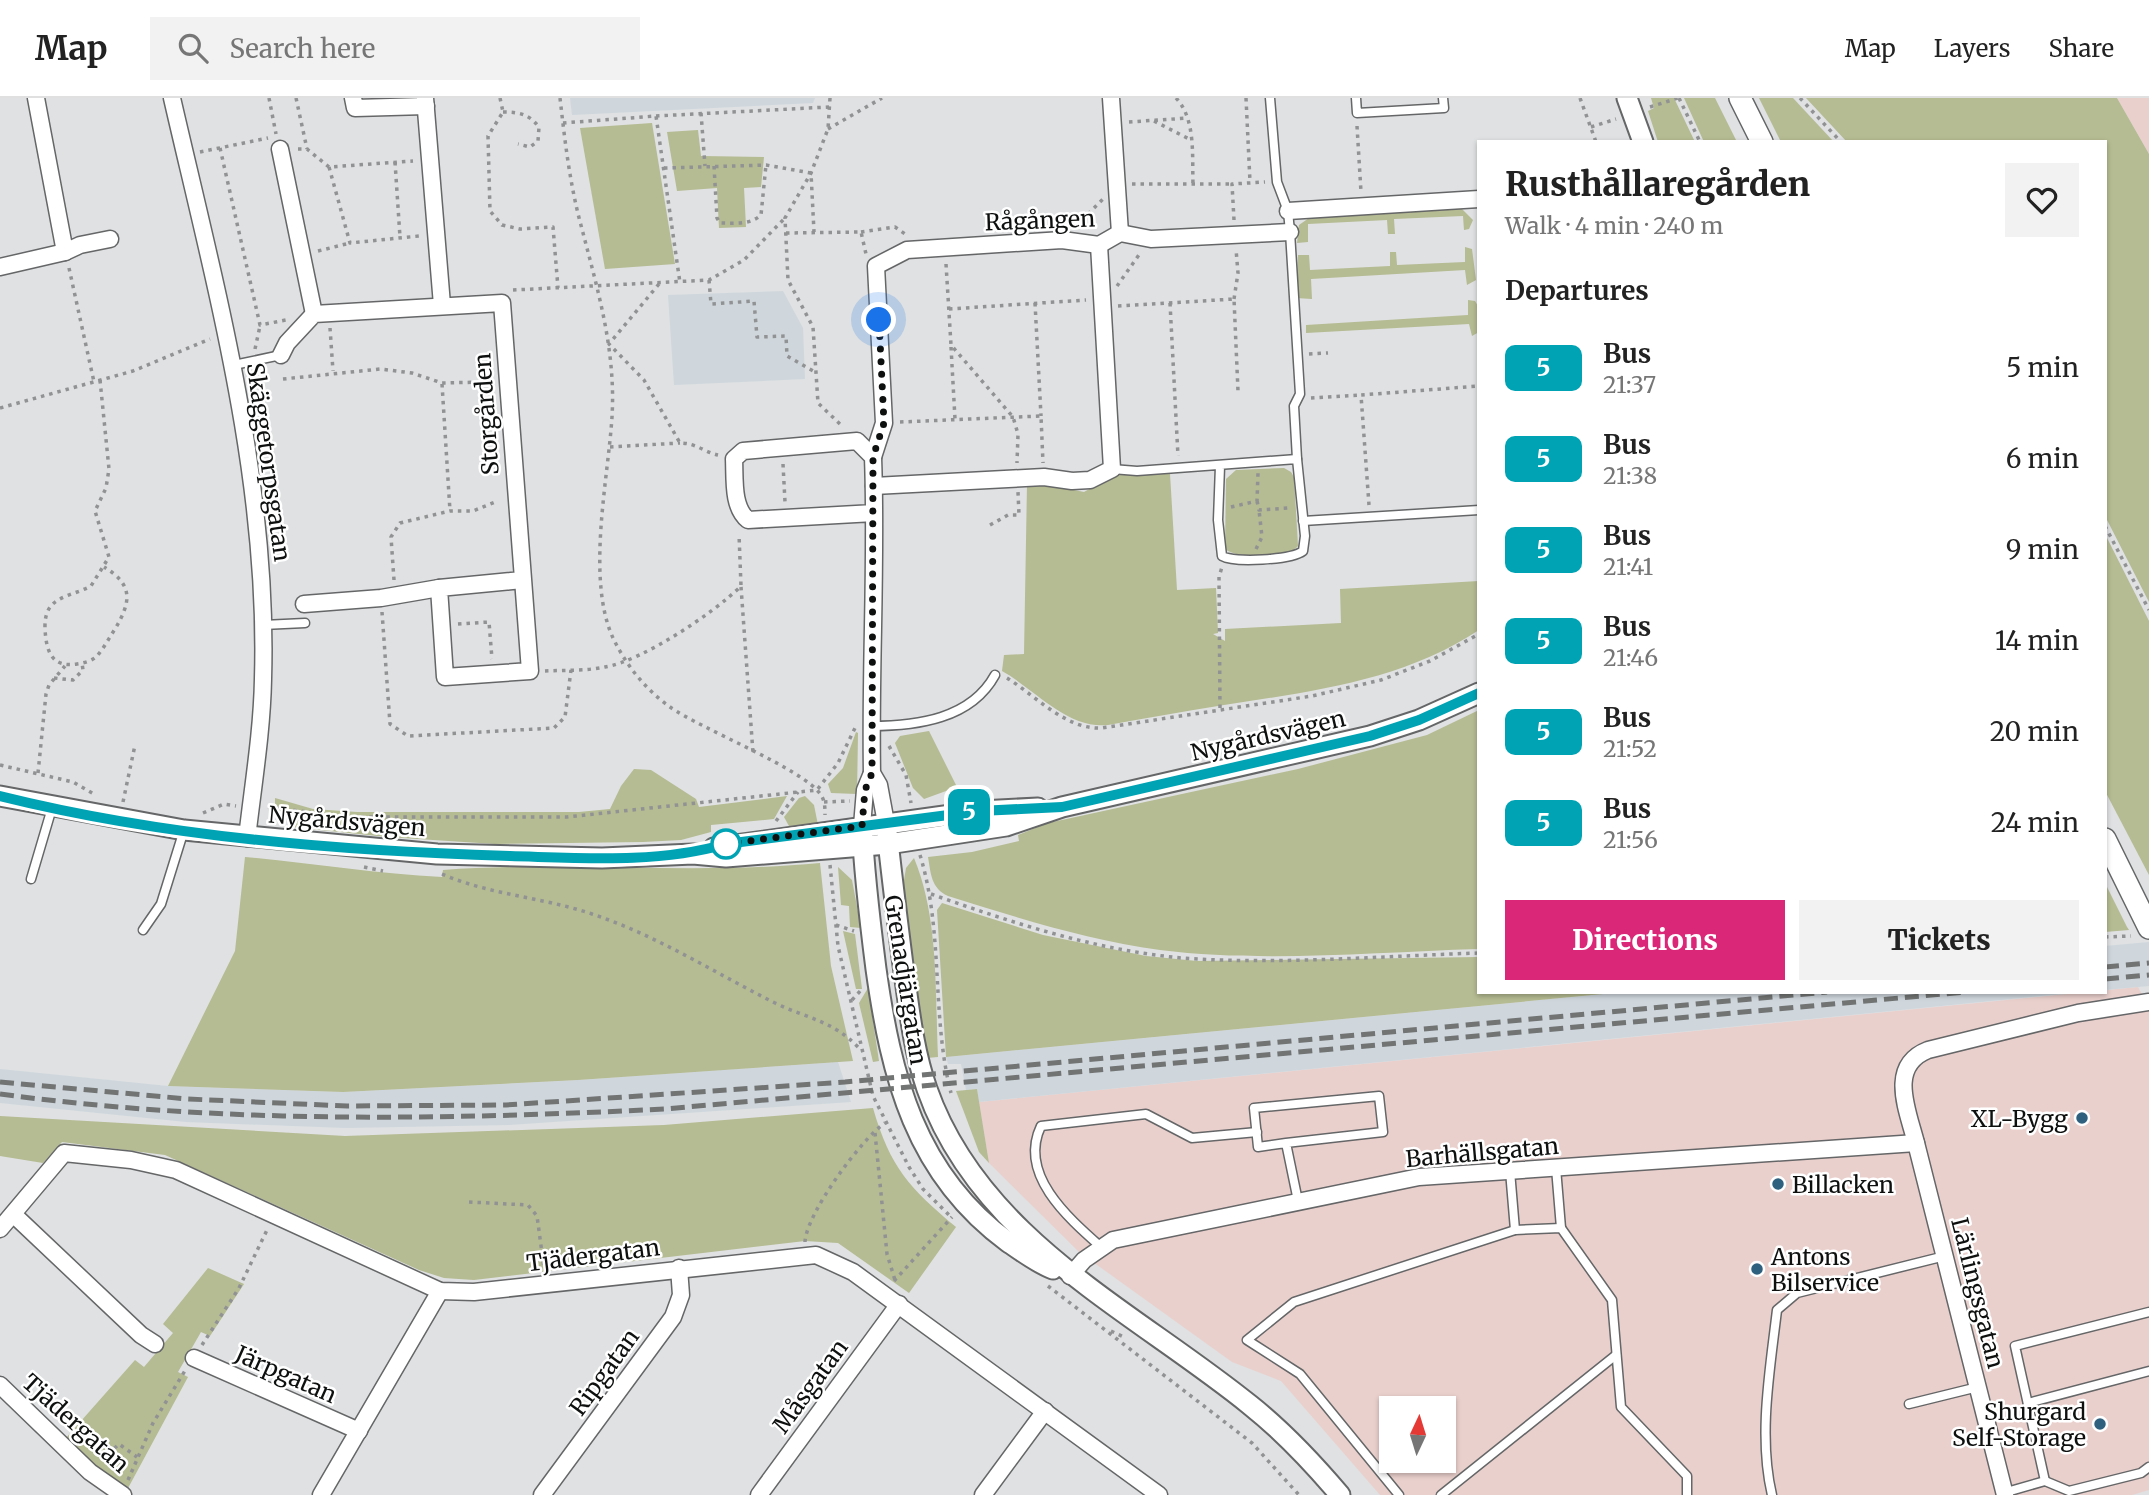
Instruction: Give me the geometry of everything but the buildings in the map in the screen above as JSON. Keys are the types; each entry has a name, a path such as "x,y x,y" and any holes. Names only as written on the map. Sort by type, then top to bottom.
{"main road":[{"path":"1740,98 1761,140"},
{"path":"2107,844 2145,929"}],"street":[{"path":"36,98 65,253"},
{"name":"Skäggetorpsgatan","path":"172,98 234,365 250,460 260,554 263,625 261,721 247,838"},
{"path":"353,98 355,108 426,102 442,305"},
{"path":"1111,98 1120,233"},
{"path":"1627,98 1642,140"},
{"path":"280,149 304,255 321,313"},
{"path":"1288,211 1477,199"},
{"name":"Rågången","path":"876,266 907,250 1062,240 1099,245 1120,233 1151,239 1290,232"},
{"path":"0,267 65,253 80,245 110,239"},
{"path":"874,486 1044,477 1072,481 1090,480 1112,469 1099,245"},
{"path":"862,826 865,790 872,773 873,457 884,423 876,266"},
{"path":"281,355 288,343 321,313 502,303"},
{"name":"Storgården","path":"502,303 530,671"},
{"path":"873,457 857,441 743,451 734,459 741,514 748,520 874,513"},
{"path":"304,604 388,597 439,588 522,580"},
{"path":"439,588 445,677 530,671"},
{"name":"Nygårdsvägen","path":"0,796 52,808 247,838 464,855 602,858 693,854 726,857 888,844 1006,826 1062,807 1370,736 1419,720 1477,694"},
{"path":"872,773 879,785 886,823"},
{"name":"Nygårdsvägen","path":"693,854 726,844 914,819 979,811 1062,807"},
{"name":"Grenadjärgatan","path":"886,823 913,1040 936,1113 968,1170 994,1202 1070,1276 1248,1404 1294,1444 1340,1495"},
{"name":"Grenadjärgatan","path":"862,826 870,927 888,1049 911,1121 942,1174 974,1212 1028,1256 1070,1276"},
{"name":"Lärlingsgatan","path":"2004,1494 1916,1143 1903,1089 1903,1076 1916,1055 2078,1013 2149,1002"},
{"name":"Barhällsgatan","path":"1070,1276 1101,1247 1114,1240 1419,1177 1916,1143"},
{"name":"Tjädergatan","path":"0,1229 64,1153 131,1160 176,1170 440,1291 474,1292 805,1254 841,1264 1159,1495"},
{"path":"12,1214 141,1335 155,1344"},
{"name":"Ripgatan","path":"542,1495 673,1317 681,1295 679,1268"},
{"path":"321,1495 440,1291"},
{"name":"Måsgatan","path":"759,1495 899,1304"},
{"name":"Järpgatan","path":"194,1358 359,1431"},
{"name":"Tjädergatan","path":"0,1385 90,1472 123,1495"},
{"path":"983,1495 1045,1411"}],"lane":[{"path":"1220,466 1220,551 1226,559 1290,557 1303,551 1305,536 1294,406 1300,394 1290,232 1288,211 1277,182 1270,98"},
{"path":"1356,98 1357,113 1444,108 1443,98"},
{"path":"234,365 281,355"},
{"path":"1112,469 1220,466 1297,459"},
{"path":"1303,521 1477,510"},
{"path":"263,625 305,623"},
{"path":"871,726 913,724 946,715 979,695 995,675"},
{"path":"31,879 52,808"},
{"path":"143,930 161,904 184,830"},
{"path":"1379,1096 1383,1132 1286,1143 1258,1147 1254,1108 1379,1096"},
{"path":"1101,1247 1074,1223 1038,1176 1033,1142 1041,1126 1146,1114 1192,1138 1257,1132"},
{"path":"1286,1143 1298,1201"},
{"path":"1556,1168 1561,1228 1612,1300 1621,1407 1688,1476 1687,1495"},
{"path":"1510,1171 1514,1230"},
{"path":"1399,1495 1300,1374 1247,1340 1294,1302 1514,1230 1561,1228"},
{"path":"1772,1495 1768,1479 1767,1395 1777,1310 1797,1293 1945,1256"},
{"path":"2045,1480 2015,1346 2149,1312"},
{"path":"1441,1495 1616,1355"},
{"path":"2028,1403 2149,1371"},
{"path":"1909,1404 1978,1387"},
{"path":"2004,1494 2045,1480 2069,1491 2141,1473 2149,1467"}],"path":[{"path":"185,154 277,136 269,98"},
{"path":"296,98 307,149 329,167 350,243"},
{"path":"500,98 503,112 488,136 490,211 502,225 520,229 552,226 558,288"},
{"path":"560,98 579,216 609,344 613,390 610,447 600,522 607,620 625,660 657,697 672,709 806,780 817,790"},
{"path":"502,303 501,291 709,280 744,260 785,218 811,173 828,129 830,98"},
{"path":"828,129 882,98"},
{"path":"1176,98 1186,108 1188,118 1192,140 1193,184"},
{"path":"1246,98 1250,182"},
{"path":"1580,98 1595,140"},
{"path":"1651,106 1679,98 1699,140"},
{"path":"1800,98 1839,140"},
{"path":"563,123 829,107"},
{"path":"503,112 519,112 532,118 539,127 538,141 530,147 518,144"},
{"path":"701,113 705,166"},
{"path":"1357,113 1362,206"},
{"path":"656,116 680,283"},
{"path":"1113,123 1188,118"},
{"path":"1152,120 1192,140"},
{"path":"220,148 260,326 252,361"},
{"path":"280,149 307,149"},
{"path":"329,167 429,160"},
{"path":"396,162 400,238"},
{"path":"664,168 766,165 811,173"},
{"path":"714,166 717,218 720,223 726,223 750,222 761,215 766,165"},
{"path":"811,173 814,232"},
{"path":"1062,240 1117,185 1232,184"},
{"path":"785,218 788,280 813,327 818,403 857,441"},
{"path":"786,233 861,232 895,227 904,232 907,250"},
{"path":"861,232 863,249 876,266"},
{"path":"304,255 350,243 435,234"},
{"path":"1101,303 1151,239"},
{"path":"945,247 955,419"},
{"path":"65,253 94,382"},
{"path":"709,280 711,304 754,301 757,337 786,336 787,356 816,372"},
{"path":"609,344 659,284"},
{"path":"949,309 1035,303 1170,303 1234,299 1238,391"},
{"path":"1035,303 1044,477"},
{"path":"1170,303 1179,468"},
{"path":"260,326 321,313 333,371"},
{"path":"0,408 94,382 162,360 200,341 226,335"},
{"path":"609,344 644,380 680,443"},
{"path":"951,345 1013,417 1018,434 1019,515 1007,515 990,525"},
{"path":"1297,355 1328,353"},
{"path":"283,379 333,371 391,370 412,373 442,383 487,382"},
{"path":"100,380 109,469 106,488 95,511 98,528 109,550 104,567 91,586 58,597 48,609 47,646 54,661 65,666 82,663 97,656 128,604 122,580 104,567"},
{"path":"442,383 450,511"},
{"path":"1300,394 1313,398 1477,386"},
{"path":"1361,395 1370,517"},
{"path":"884,423 1041,416"},
{"path":"610,447 680,443 697,445 709,454 734,459"},
{"path":"782,447 786,518"},
{"path":"1255,559 1262,537 1257,500 1257,464"},
{"path":"1220,508 1241,507 1257,500"},
{"path":"495,502 473,511 450,511 411,519 400,523 391,537 388,597 390,724 408,736 554,728 565,717 571,670"},
{"path":"1259,510 1301,508"},
{"path":"741,514 741,586 753,753"},
{"path":"2107,530 2149,610"},
{"path":"1220,708 1219,577 1226,559"},
{"path":"530,671 604,667 625,660 673,636 741,586"},
{"path":"442,625 489,622 493,674"},
{"path":"995,675 1008,678 1068,720 1092,729 1312,696 1381,680 1430,661 1477,635"},
{"path":"54,678 62,681 73,680 83,670 82,663"},
{"path":"38,773 46,694 54,678 65,666"},
{"path":"198,814 224,804 274,806 357,817 567,817 817,790 842,755 852,729 871,726 891,748 906,775 914,819"},
{"path":"123,804 135,745"},
{"path":"0,765 73,782 99,797"},
{"path":"770,822 775,822 798,792"},
{"path":"111,802 134,806"},
{"path":"918,840 931,894 943,1056 952,1097"},
{"path":"442,874 475,888 536,899 621,924 782,1006 821,1019 844,1032 860,1049"},
{"path":"931,894 1043,932 1118,949 1181,957 1239,960 1477,953"},
{"path":"836,925 854,932"},
{"path":"2107,937 2145,929"},
{"path":"852,1000 862,989"},
{"path":"805,1254 806,1231 814,1212 874,1132 885,1123"},
{"path":"874,1132 887,1254 895,1280"},
{"path":"470,1202 528,1205 537,1216 546,1284"},
{"path":"884,1294 952,1217"},
{"path":"1106,1328 1130,1350 1252,1443 1300,1495"},
{"path":"90,1472 119,1444 137,1457"}],"shaded area":[{"path":"570,98 815,98 813,103 572,115"},
{"path":"2117,98 2149,98 2149,154"},
{"path":"783,291 803,328 805,379 674,385 668,295"},
{"path":"2149,942 2149,986 2107,990 2107,946"},
{"path":"2138,987 2149,1008 2149,1490 2132,1495 1380,1495 1281,1381 1232,1362 1079,1252 989,1163 979,1102 2067,994 2107,994 2107,990"},
{"path":"1603,994 2061,994 979,1102 977,1089 966,1090 961,1064 948,1064 946,1057"},
{"path":"838,1062 851,1102 509,1125 346,1128 186,1122 0,1103 0,1069 168,1086 343,1092 578,1080"}],"green space":[{"path":"1651,98 1674,98 1694,140 1657,140 1648,111 1654,108"},
{"path":"1684,98 1715,98 1736,140 1703,140"},
{"path":"1759,98 1793,98 1832,140 1780,140"},
{"path":"1806,98 2117,98 2149,154 2149,602 2107,520 2107,140 1845,140"},
{"path":"652,123 675,264 605,269 580,128"},
{"path":"698,130 701,156 764,157 761,187 744,188 746,227 719,228 717,188 677,191 667,132"},
{"path":"1462,209 1473,220 1469,229 1464,230 1463,216 1394,219 1395,234 1388,234 1387,220 1308,224 1308,242 1297,243 1299,225 1309,218"},
{"path":"1465,247 1472,249 1476,280 1467,285 1465,270 1311,279 1312,299 1296,298 1298,255 1309,255 1310,270 1390,266 1390,252 1396,252 1397,265 1465,262"},
{"path":"1468,300 1475,301 1477,333 1472,336 1469,324 1306,333 1306,325 1468,315"},
{"path":"1284,468 1294,477 1298,546 1285,553 1263,556 1240,554 1225,549 1226,479 1236,470"},
{"path":"1170,474 1177,590 1216,588 1218,633 1213,634 1225,641 1225,629 1341,623 1340,589 1477,581 1477,631 1419,661 1323,689 1108,725 1093,725 1065,715 1002,671 1004,655 1024,654 1027,485 1050,485 1084,492 1114,475"},
{"path":"2107,538 2149,621 2149,875 2107,795"},
{"path":"1477,711 1477,949 1279,956 1160,950 1080,934 948,896 938,889 931,875 928,857 972,852 1019,841 1018,835 1048,823 1298,769 1427,735"},
{"path":"929,731 957,787 924,799 913,788 895,743 900,736"},
{"path":"856,732 857,794 831,793 828,784 843,768"},
{"path":"634,769 651,770 696,799 699,807 787,796 774,819 711,825 711,832 681,840 643,842 495,844 387,837 292,827 292,821 275,814 275,798 313,809 357,812 579,812 610,809 621,786"},
{"path":"805,796 814,805 818,825 789,826 784,817 799,798"},
{"path":"245,857 442,877 443,870 490,868 726,868 820,863 831,966 853,1061 578,1080 343,1092 168,1086 235,951"},
{"path":"914,858 928,905 932,930 938,1057 927,1058 903,886 906,868"},
{"path":"838,867 852,880 861,928 850,927 849,906 841,905"},
{"path":"2107,887 2127,927 2129,930 2107,932"},
{"path":"942,903 1043,935 1146,956 1197,961 1477,957 1477,994 1603,994 946,1057 937,910"},
{"path":"843,931 855,934 862,989 856,989"},
{"path":"868,988 879,1061 873,1062 859,1003"},
{"path":"977,1089 989,1163 979,1152 956,1091"},
{"path":"873,1108 887,1146 903,1175 956,1227 909,1293 838,1243 805,1241 474,1280 444,1278 419,1270 165,1155 62,1142 43,1163 0,1156 0,1116 345,1136 664,1125"},
{"path":"208,1268 244,1284 210,1336 201,1332 178,1372 188,1377 127,1490 109,1478 66,1438 135,1360 144,1367 173,1333 163,1324"}],"railway":[{"path":"2107,967 2149,963"},
{"path":"2107,979 2149,975"},
{"path":"0,1082 188,1099 347,1106 506,1105 845,1082 1805,994"},
{"path":"0,1094 166,1111 332,1117 499,1116 665,1109 1944,994"}],"bus line":[{"name":"5","path":"0,796 129,822 247,838 437,853 545,857 602,858 693,854 726,844 953,814 1062,807 1370,736 1419,720 1477,694"}],"place":[{"name":"XL-Bygg","path":"2082,1118"},
{"name":"Billacken","path":"1778,1184"},
{"name":"Antons Bilservice","path":"1757,1269"},
{"name":"Shurgard Self-Storage","path":"2100,1424"}],"route":[{"path":"726,844 862,826 865,790 872,773 875,588 873,457 884,423 879,320"}]}
